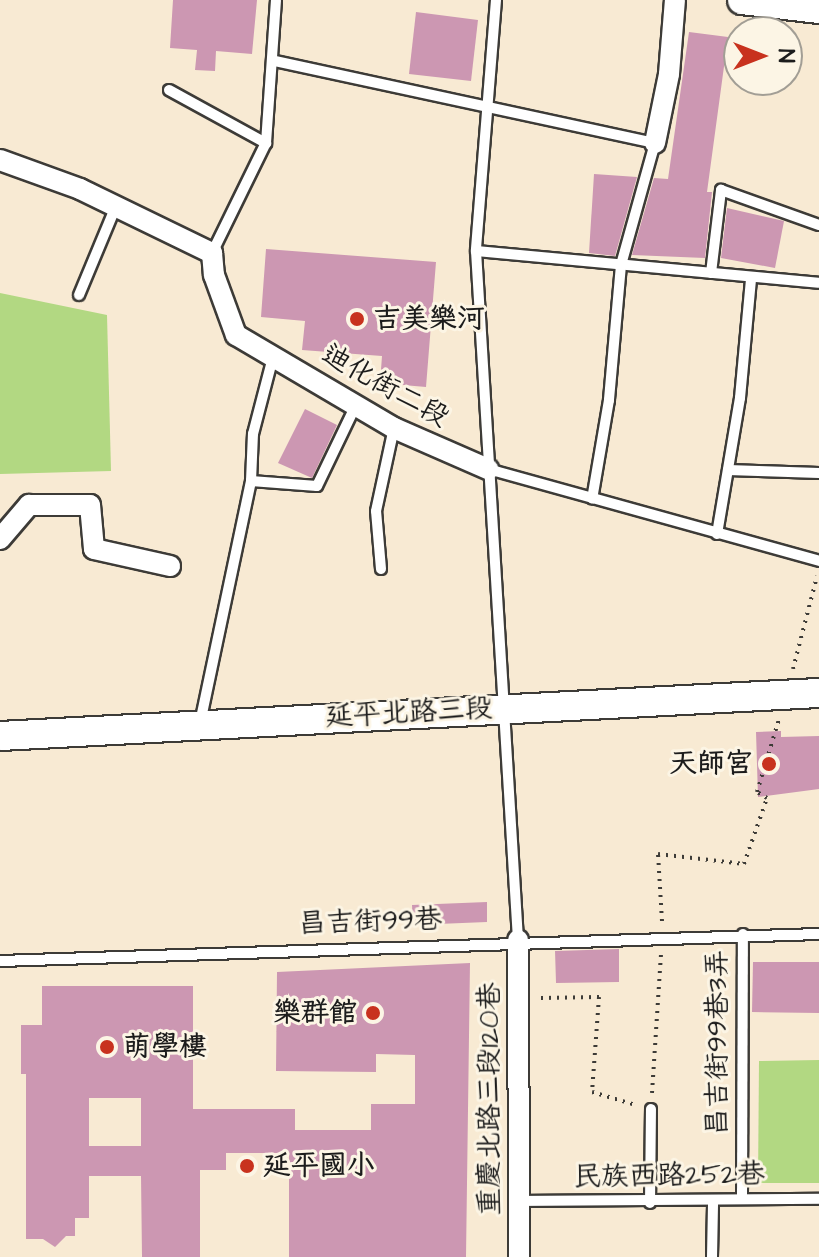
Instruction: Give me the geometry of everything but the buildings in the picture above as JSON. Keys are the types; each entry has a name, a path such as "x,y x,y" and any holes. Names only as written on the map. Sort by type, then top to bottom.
{"street":[{"path":"655,143 669,74 675,0"},
{"path":"742,0 819,9"},
{"path":"0,160 116,206 212,253"},
{"name":"迪化街二段","path":"212,253 214,275 236,335 394,428 488,469"},
{"path":"0,539 29,505 90,505 94,549 170,566"},
{"name":"延平北路三段","path":"0,736 503,707 819,693"},
{"name":"重慶北路三段120巷","path":"518,940 519,1257"}],"lane":[{"path":"212,253 266,143 275,61 276,0"},
{"path":"496,0 490,111 476,251 518,940"},
{"path":"275,61 490,111 655,143 621,265 609,400 592,499"},
{"path":"169,90 266,143"},
{"path":"711,273 721,190 819,225"},
{"path":"79,295 116,206"},
{"path":"476,251 819,283"},
{"path":"717,534 728,470 751,279"},
{"path":"199,725 251,481 253,434 274,355"},
{"path":"251,481 317,486 356,405"},
{"path":"381,569 376,511 394,428"},
{"name":"迪化街二段","path":"488,469 819,561"},
{"path":"728,470 819,473"},
{"name":"昌吉街99巷3弄","path":"742,1199 743,934"},
{"name":"昌吉街99巷","path":"0,961 518,940 819,934"},
{"path":"650,1203 651,1109"},
{"name":"民族西路252巷","path":"519,1201 713,1203 742,1199 819,1199"},
{"path":"712,1257 713,1203"}],"path":[{"path":"786,694 819,569"},
{"name":"昌吉街99巷3弄","path":"651,1109 663,937 658,854 744,864 767,798 757,792 786,694"},
{"path":"518,999 599,997 592,1092 651,1109"}],"green space":[{"path":"0,293 107,315 111,471 0,474"},
{"path":"819,1060 819,1183 758,1183 759,1061"}],"place":[{"name":"吉美樂河","path":"357,319"},
{"name":"天師宮","path":"769,764"},
{"name":"樂群館","path":"373,1013"},
{"name":"萌學樓","path":"107,1047"},
{"name":"延平國小","path":"247,1166"}]}
